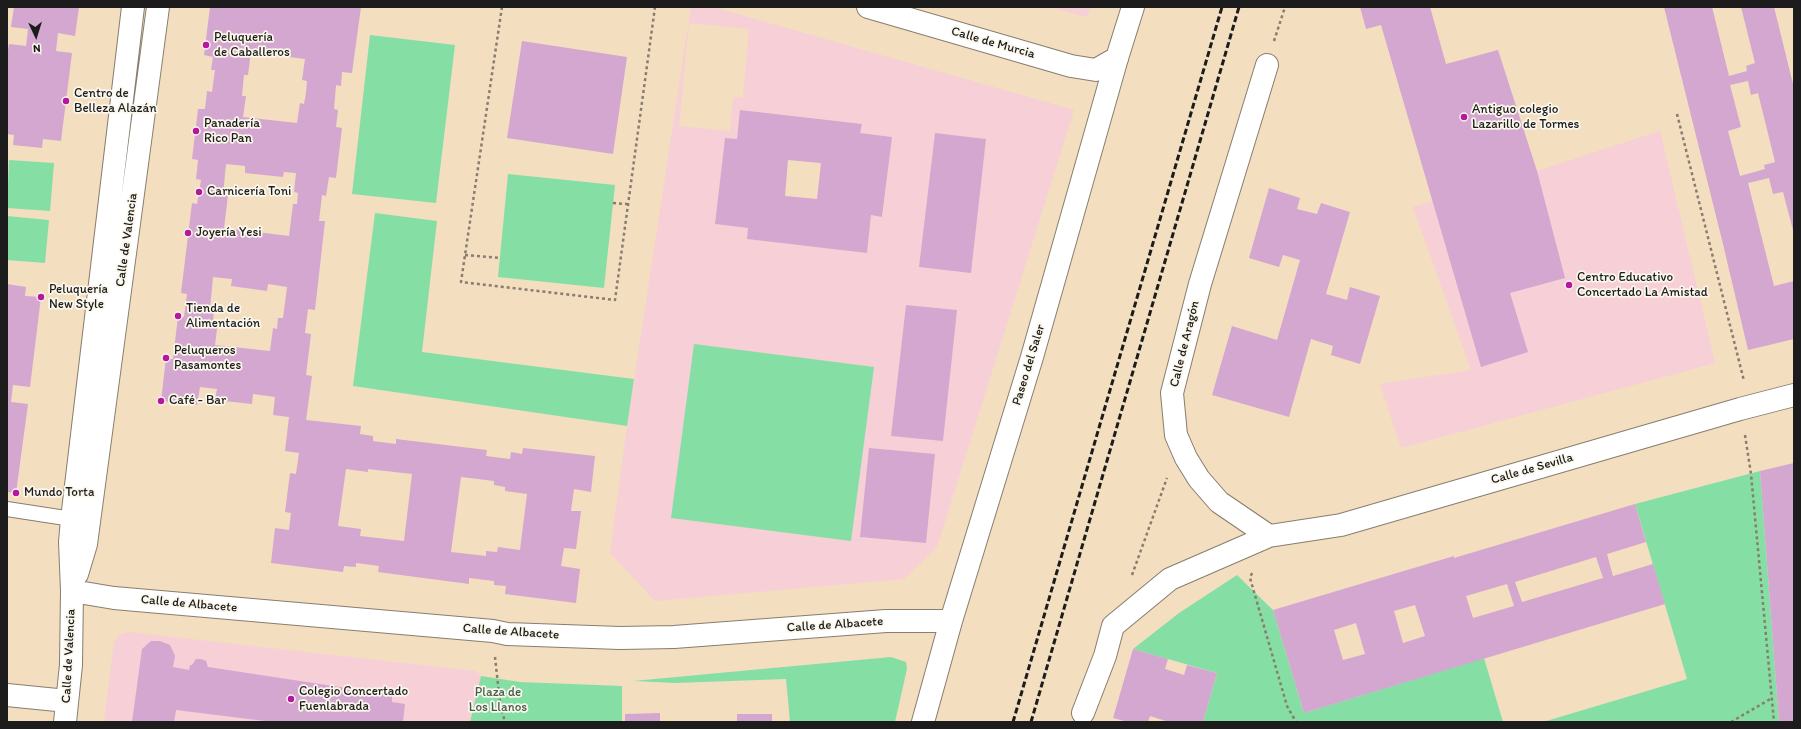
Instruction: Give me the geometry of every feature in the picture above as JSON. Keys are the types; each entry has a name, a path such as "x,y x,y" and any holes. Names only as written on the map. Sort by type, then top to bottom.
{"street":[{"name":"Calle de Valencia","path":"66,712 71,665 72,591 70,542 72,519 133,7"},
{"name":"Calle de Valencia","path":"72,591 86,544 158,7"},
{"name":"Calle de Murcia","path":"868,7 1071,66 1096,70 1117,58"},
{"name":"Paseo del Saler","path":"923,722 951,621 1032,357 1117,58 1133,7"},
{"name":"Calle de Aragón","path":"1267,65 1200,284 1172,393 1176,434 1186,458 1199,478 1219,502 1269,536"},
{"name":"Calle de Sevilla","path":"1269,536 1341,525 1794,395"},
{"path":"1083,713 1105,656 1113,626 1170,579 1269,536"},
{"name":"Calle de Albacete","path":"72,591 114,598 493,631 508,634 620,638 682,636 886,621 951,621"},
{"path":"7,694 66,712"}],"lane":[{"path":"7,509 72,519"}],"path":[{"path":"502,7 461,282 615,300 655,7"},
{"path":"1267,65 1284,7"},
{"path":"1676,114 1745,408 1774,722"},
{"path":"613,203 627,204"},
{"path":"465,255 500,258"},
{"path":"1129,582 1180,443"},
{"path":"1269,536 1258,556 1250,578 1287,706 1296,722"},
{"path":"493,631 500,703 506,722"},
{"path":"1731,722 1772,698"}],"shaded area":[{"path":"691,7 713,7 1074,110 937,547 904,579 655,601 610,553 627,426","holes":["689,23 749,29 743,97 733,97 730,131 679,126","740,110 861,124 860,133 891,137 883,217 871,215 867,253 747,239 748,228 715,224 725,138 737,139","935,133 986,139 971,272 919,267","906,305 956,310 943,441 891,436","869,448 935,455 926,543 860,537"]},
{"path":"1049,7 1091,7 1087,17"},
{"name":"Centro Educativo Concertado La Amistad","path":"1660,131 1715,363 1401,448 1380,384 1471,370 1413,207 1537,171"},
{"name":"Colegio Concertado Fuenlabrada","path":"128,632 476,671 481,676 470,722 104,722 114,642 120,634"}],"green space":[{"path":"370,35 455,45 436,203 352,194"},
{"path":"9,160 54,163 50,211 7,208"},
{"path":"508,174 615,185 604,288 498,277"},
{"path":"375,213 437,221 422,352 634,379 627,426 353,386"},
{"path":"7,216 49,220 45,263 7,260"},
{"path":"694,344 874,367 851,541 671,518"},
{"path":"1760,471 1779,722 1543,722 1687,679 1635,504"},
{"path":"1237,575 1273,610 1304,713 1484,658 1503,722 1203,722 1217,673 1133,649 1179,613"},
{"path":"891,657 906,662 907,669 895,722 790,722 786,679 675,683 633,681"},
{"name":"Plaza de Los Llanos","path":"481,676 520,682 622,686 622,722 470,722"}],"building":[{"path":"14,7 79,7 75,36 58,33 56,51 72,53 61,141 43,139 42,148 13,145 14,135 7,134 7,56 9,44 26,46 28,29 11,27"},
{"path":"210,7 361,7 352,73 342,72 341,86 336,85 334,109 338,110 336,127 342,128 336,178 329,177 326,196 322,195 319,221 325,221 315,310 308,309 305,333 311,334 306,375 312,376 306,420 361,426 360,434 373,436 373,441 396,444 396,439 487,450 486,456 510,459 511,452 522,454 523,448 595,456 591,492 574,489 571,511 581,511 576,549 564,548 561,566 580,569 576,603 505,594 506,586 494,585 494,581 469,578 469,584 378,572 379,566 356,563 356,567 344,566 343,572 271,563 275,528 289,530 291,513 285,512 290,473 296,474 299,453 285,451 289,417 273,415 275,397 253,394 252,404 215,400 217,389 200,387 197,405 161,401 166,358 173,359 178,316 184,317 187,294 181,293 192,203 197,204 201,180 196,179 198,160 192,159 198,109 205,109 207,91 212,92 215,70 211,70 213,57 204,55","holes":["251,52 305,59 302,80 307,81 306,93 304,104 300,103 297,123 243,117 246,96 242,96 244,75 248,75","226,164 245,166 245,173 283,177 284,172 296,173 294,192 298,193 297,204 293,204 289,236 224,228 228,195 223,195","213,277 232,279 231,286 267,291 268,284 287,287 283,318 278,318 277,329 273,328 270,351 215,345 218,321 213,321 214,309 210,309","346,469 368,472 368,469 412,474 404,541 360,536 361,529 338,526","461,477 494,481 494,485 505,487 505,491 527,494 520,550 498,547 497,552 486,551 486,556 451,552"]},
{"path":"1360,7 1430,7 1446,64 1498,50 1537,171 1565,278 1510,293 1528,352 1481,367 1381,25 1366,29"},
{"path":"1664,7 1712,7 1729,76 1747,71 1746,66 1755,63 1741,7 1774,7 1794,88 1794,234 1783,192 1773,194 1769,178 1748,183 1774,286 1794,281 1794,339 1748,350","holes":["1748,81 1751,95 1758,93 1775,162 1764,165 1765,169 1740,176 1728,131 1741,127 1730,85"]},
{"path":"522,41 627,57 613,154 507,138"},
{"path":"740,110 862,124 860,133 892,137 882,217 871,215 867,253 747,239 748,228 715,224 725,138 737,139","holes":["788,160 821,163 817,199 785,196"]},
{"path":"935,133 986,139 971,273 919,267"},
{"path":"1269,188 1300,198 1297,209 1317,214 1321,203 1350,212 1326,294 1347,300 1350,287 1380,296 1360,364 1331,355 1333,346 1311,339 1289,417 1212,395 1232,326 1277,340 1300,260 1283,255 1279,267 1249,258"},
{"path":"7,284 26,287 25,296 41,297 30,387 13,385 11,402 28,404 16,493 7,492"},
{"path":"906,305 957,310 943,441 891,436"},
{"path":"869,448 935,454 926,543 860,537"},
{"path":"1794,463 1794,722 1779,722 1760,471"},
{"path":"1635,504 1646,542 1607,554 1613,576 1653,564 1665,604 1304,713 1273,610 1454,556 1454,558","holes":["1596,557 1603,578 1522,602 1515,582","1507,584 1514,606 1473,618 1466,596","1415,605 1425,636 1403,643 1394,611","1356,623 1365,654 1343,660 1334,630"]},
{"path":"151,641 160,641 170,645 175,656 173,667 189,670 190,665 192,665 196,659 201,659 206,661 208,667 392,695 392,702 405,704 403,722 273,722 176,710 174,722 132,722 142,649"},
{"path":"1133,649 1168,659 1165,669 1184,675 1187,665 1217,673 1203,722 1169,722 1150,716 1148,722 1128,722 1113,718"},
{"path":"660,713 660,722 625,722 625,714"},
{"path":"737,714 772,714 772,722 737,722"}],"railway":[{"path":"1013,722 1222,7"},
{"path":"1031,722 1239,7"}],"place":[{"name":"Peluquería de Caballeros","path":"206,45"},
{"name":"Centro de Belleza Alazán","path":"66,101"},
{"name":"Antiguo colegio Lazarillo de Tormes","path":"1464,117"},
{"name":"Panadería Rico Pan","path":"196,131"},
{"name":"Carnicería Toni","path":"199,192"},
{"name":"Joyería Yesi","path":"188,233"},
{"name":"Centro Educativo Concertado La Amistad","path":"1569,285"},
{"name":"Peluquería New Style","path":"41,297"},
{"name":"Tienda de Alimentación","path":"178,316"},
{"name":"Peluqueros Pasamontes","path":"166,358"},
{"name":"Café - Bar","path":"161,401"},
{"name":"Mundo Torta","path":"16,493"},
{"name":"Colegio Concertado Fuenlabrada","path":"291,699"}]}
